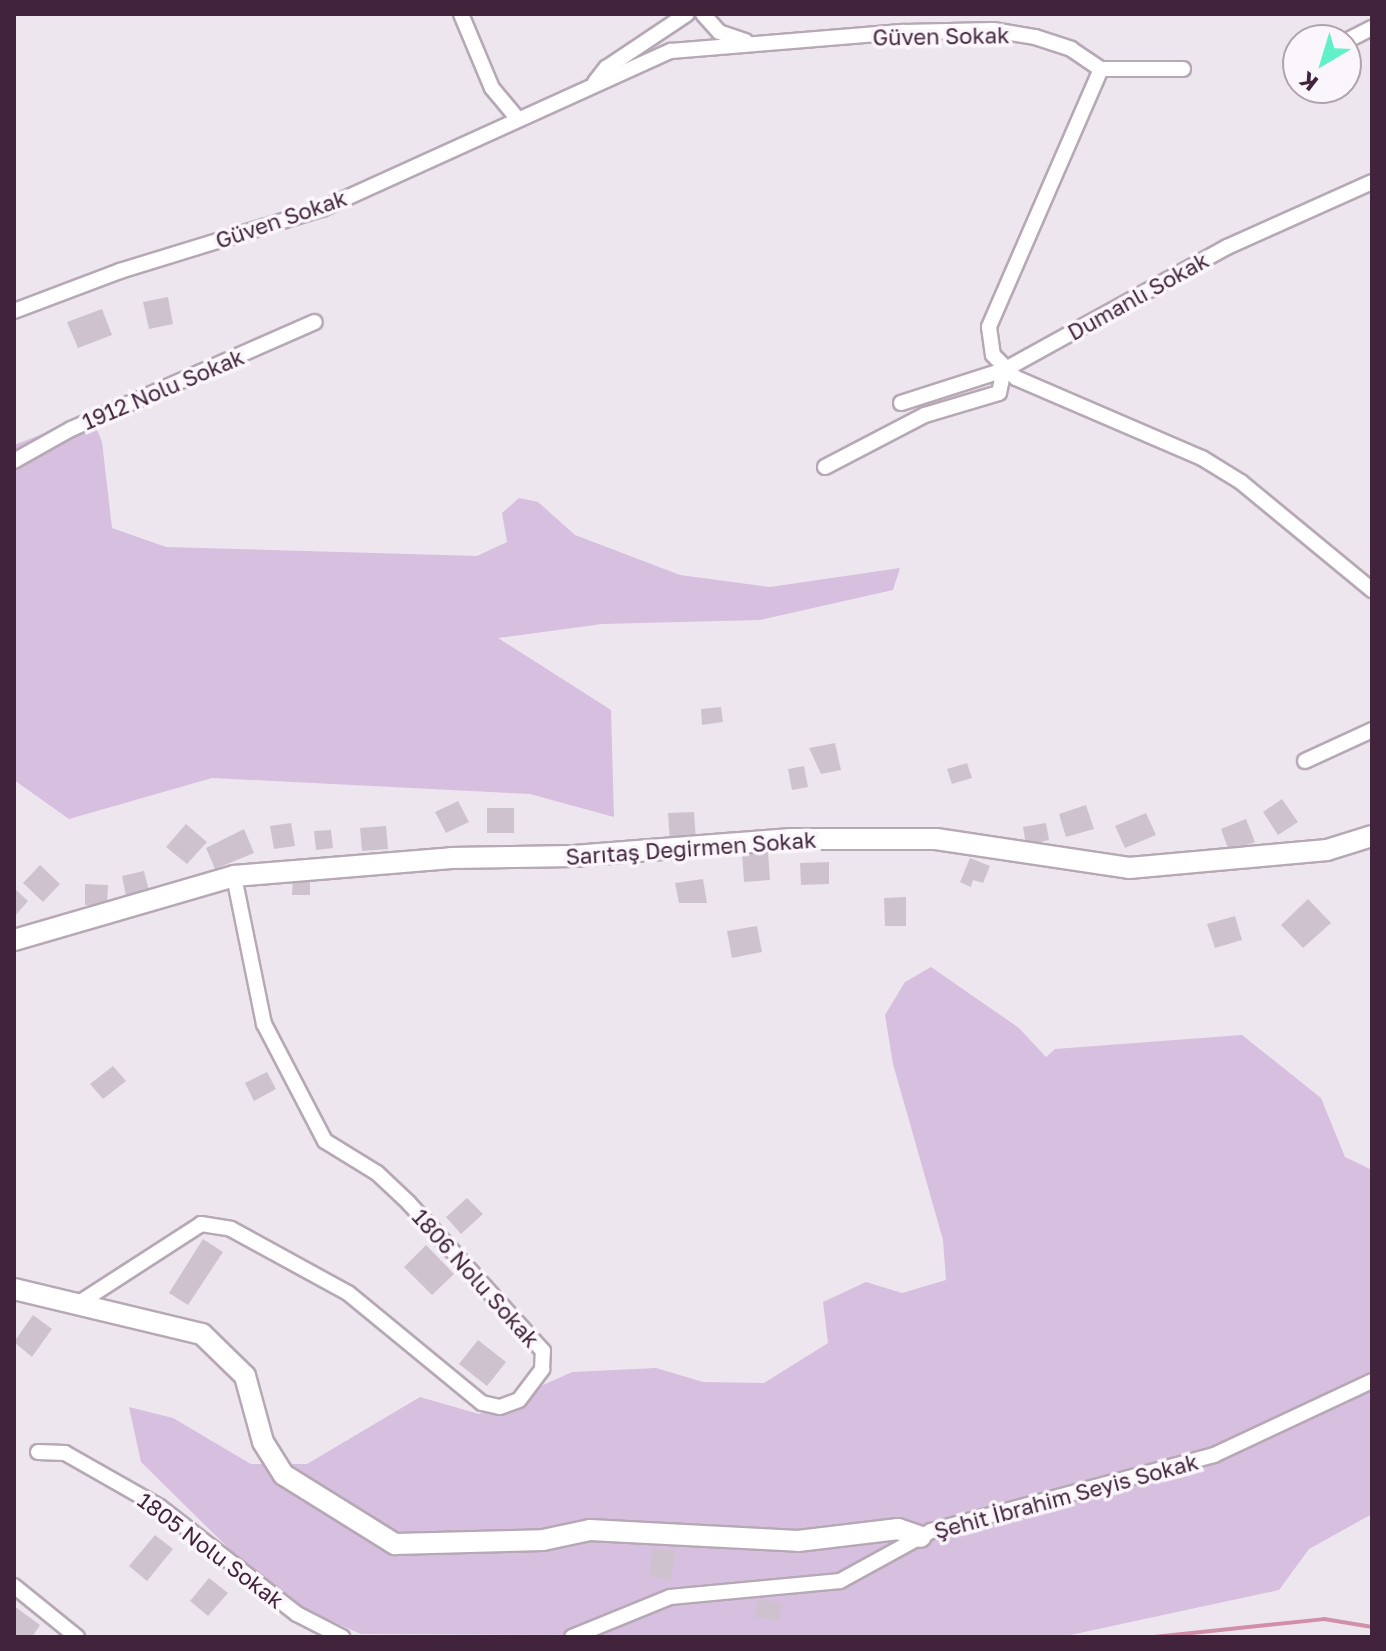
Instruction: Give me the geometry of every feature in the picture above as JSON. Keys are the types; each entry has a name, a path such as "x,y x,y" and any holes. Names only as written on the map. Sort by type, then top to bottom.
{"street":[{"path":"461,14 492,88 517,118"},
{"path":"595,82 687,14"},
{"path":"703,14 719,32 757,44"},
{"name":"Güven Sokak","path":"14,311 322,209 595,82 671,51 993,30 1071,49 1101,69"},
{"path":"1183,69 1101,69 989,327 988,341 1004,370 1202,458 1241,482 1372,590"},
{"name":"Dumanlı Sokak","path":"901,403 1004,370 1227,247 1372,182"},
{"name":"1912 Nolu Sokak","path":"14,461 71,429 315,322"},
{"path":"825,467 925,415 999,393 1004,370"},
{"path":"1305,761 1372,730"},
{"name":"Sarıtaş Değirmen Sokak","path":"14,940 234,876 791,839 952,840 1129,868 1327,850 1372,836"},
{"name":"1806 Nolu Sokak","path":"76,1305 201,1224 231,1229 348,1293 482,1403 500,1407 519,1400 542,1369 543,1351 409,1203 377,1173 325,1141 264,1024 234,876"},
{"path":"14,1289 76,1305 174,1323 215,1344 245,1376 263,1442 284,1475 395,1544 543,1540 603,1530 798,1541 898,1529 921,1537"},
{"name":"Şehit İbrahim Seyis Sokak","path":"572,1637 670,1597 840,1581 921,1537 1214,1455 1372,1381"},
{"name":"1805 Nolu Sokak","path":"38,1452 65,1453 160,1507 297,1614 342,1637"},
{"path":"14,1586 77,1637"}],"shaded area":[{"path":"91,415 102,442 112,528 166,547 477,556 507,542 502,513 519,498 538,502 575,535 680,575 770,587 900,568 893,590 760,620 602,624 498,638 611,710 614,817 530,794 212,778 69,819 14,780 14,445"},
{"path":"931,967 1019,1028 1046,1057 1055,1049 1242,1035 1321,1098 1345,1157 1372,1170 1372,1514 1309,1549 1279,1590 1061,1637 361,1634 279,1598 141,1462 129,1407 173,1418 251,1464 307,1464 420,1397 479,1414 572,1372 656,1368 703,1382 764,1383 828,1343 823,1302 866,1282 902,1293 946,1280 943,1240 893,1064 885,1015 905,982"}],"building":[{"path":"168,297 173,324 149,329 143,302"},
{"path":"102,309 112,335 78,348 67,322"},
{"path":"721,707 723,722 702,725 701,709"},
{"path":"835,743 841,770 821,774 809,748"},
{"path":"967,763 972,778 952,784 947,769"},
{"path":"804,766 808,787 792,790 788,769"},
{"path":"1282,799 1298,822 1278,835 1263,812"},
{"path":"458,801 469,822 446,833 435,812"},
{"path":"1086,805 1094,829 1066,837 1059,814"},
{"path":"487,808 514,808 514,833 487,833"},
{"path":"694,812 696,840 670,842 668,813"},
{"path":"1146,813 1156,835 1125,848 1115,826"},
{"path":"1246,819 1255,842 1229,851 1221,829"},
{"path":"291,823 295,846 274,849 270,826"},
{"path":"1046,823 1049,840 1026,845 1023,827"},
{"path":"186,824 207,842 187,864 166,847"},
{"path":"386,826 388,849 362,851 360,828"},
{"path":"244,829 254,853 215,869 206,848"},
{"path":"331,830 333,848 316,850 314,831"},
{"path":"768,852 770,880 744,882 742,853"},
{"path":"970,858 990,866 983,883 973,880 971,887 960,882"},
{"path":"829,862 829,884 801,885 800,863"},
{"path":"40,865 60,884 43,902 23,883"},
{"path":"144,871 149,891 126,896 122,876"},
{"path":"293,875 310,876 310,895 292,895"},
{"path":"703,879 707,903 679,903 675,883"},
{"path":"85,884 108,885 107,906 85,905"},
{"path":"14,888 28,901 14,917"},
{"path":"906,897 906,926 885,926 884,898"},
{"path":"1308,899 1331,923 1303,948 1281,925"},
{"path":"1235,916 1242,940 1215,948 1207,924"},
{"path":"757,926 762,952 732,958 727,931"},
{"path":"113,1066 126,1081 103,1099 90,1084"},
{"path":"267,1072 276,1089 254,1101 245,1083"},
{"path":"467,1198 483,1214 461,1234 446,1217"},
{"path":"203,1239 223,1252 188,1305 169,1293"},
{"path":"426,1245 454,1274 432,1295 404,1267"},
{"path":"33,1315 52,1329 32,1357 14,1342"},
{"path":"478,1340 506,1362 487,1386 459,1364"},
{"path":"155,1535 173,1549 147,1581 129,1566"},
{"path":"653,1548 675,1551 671,1580 649,1576"},
{"path":"209,1578 228,1593 208,1616 190,1601"},
{"path":"757,1599 781,1602 779,1620 755,1617"},
{"path":"14,1606 40,1625 32,1637 14,1637"}],"waterway":[{"path":"1154,1637 1324,1619 1372,1627"}]}
